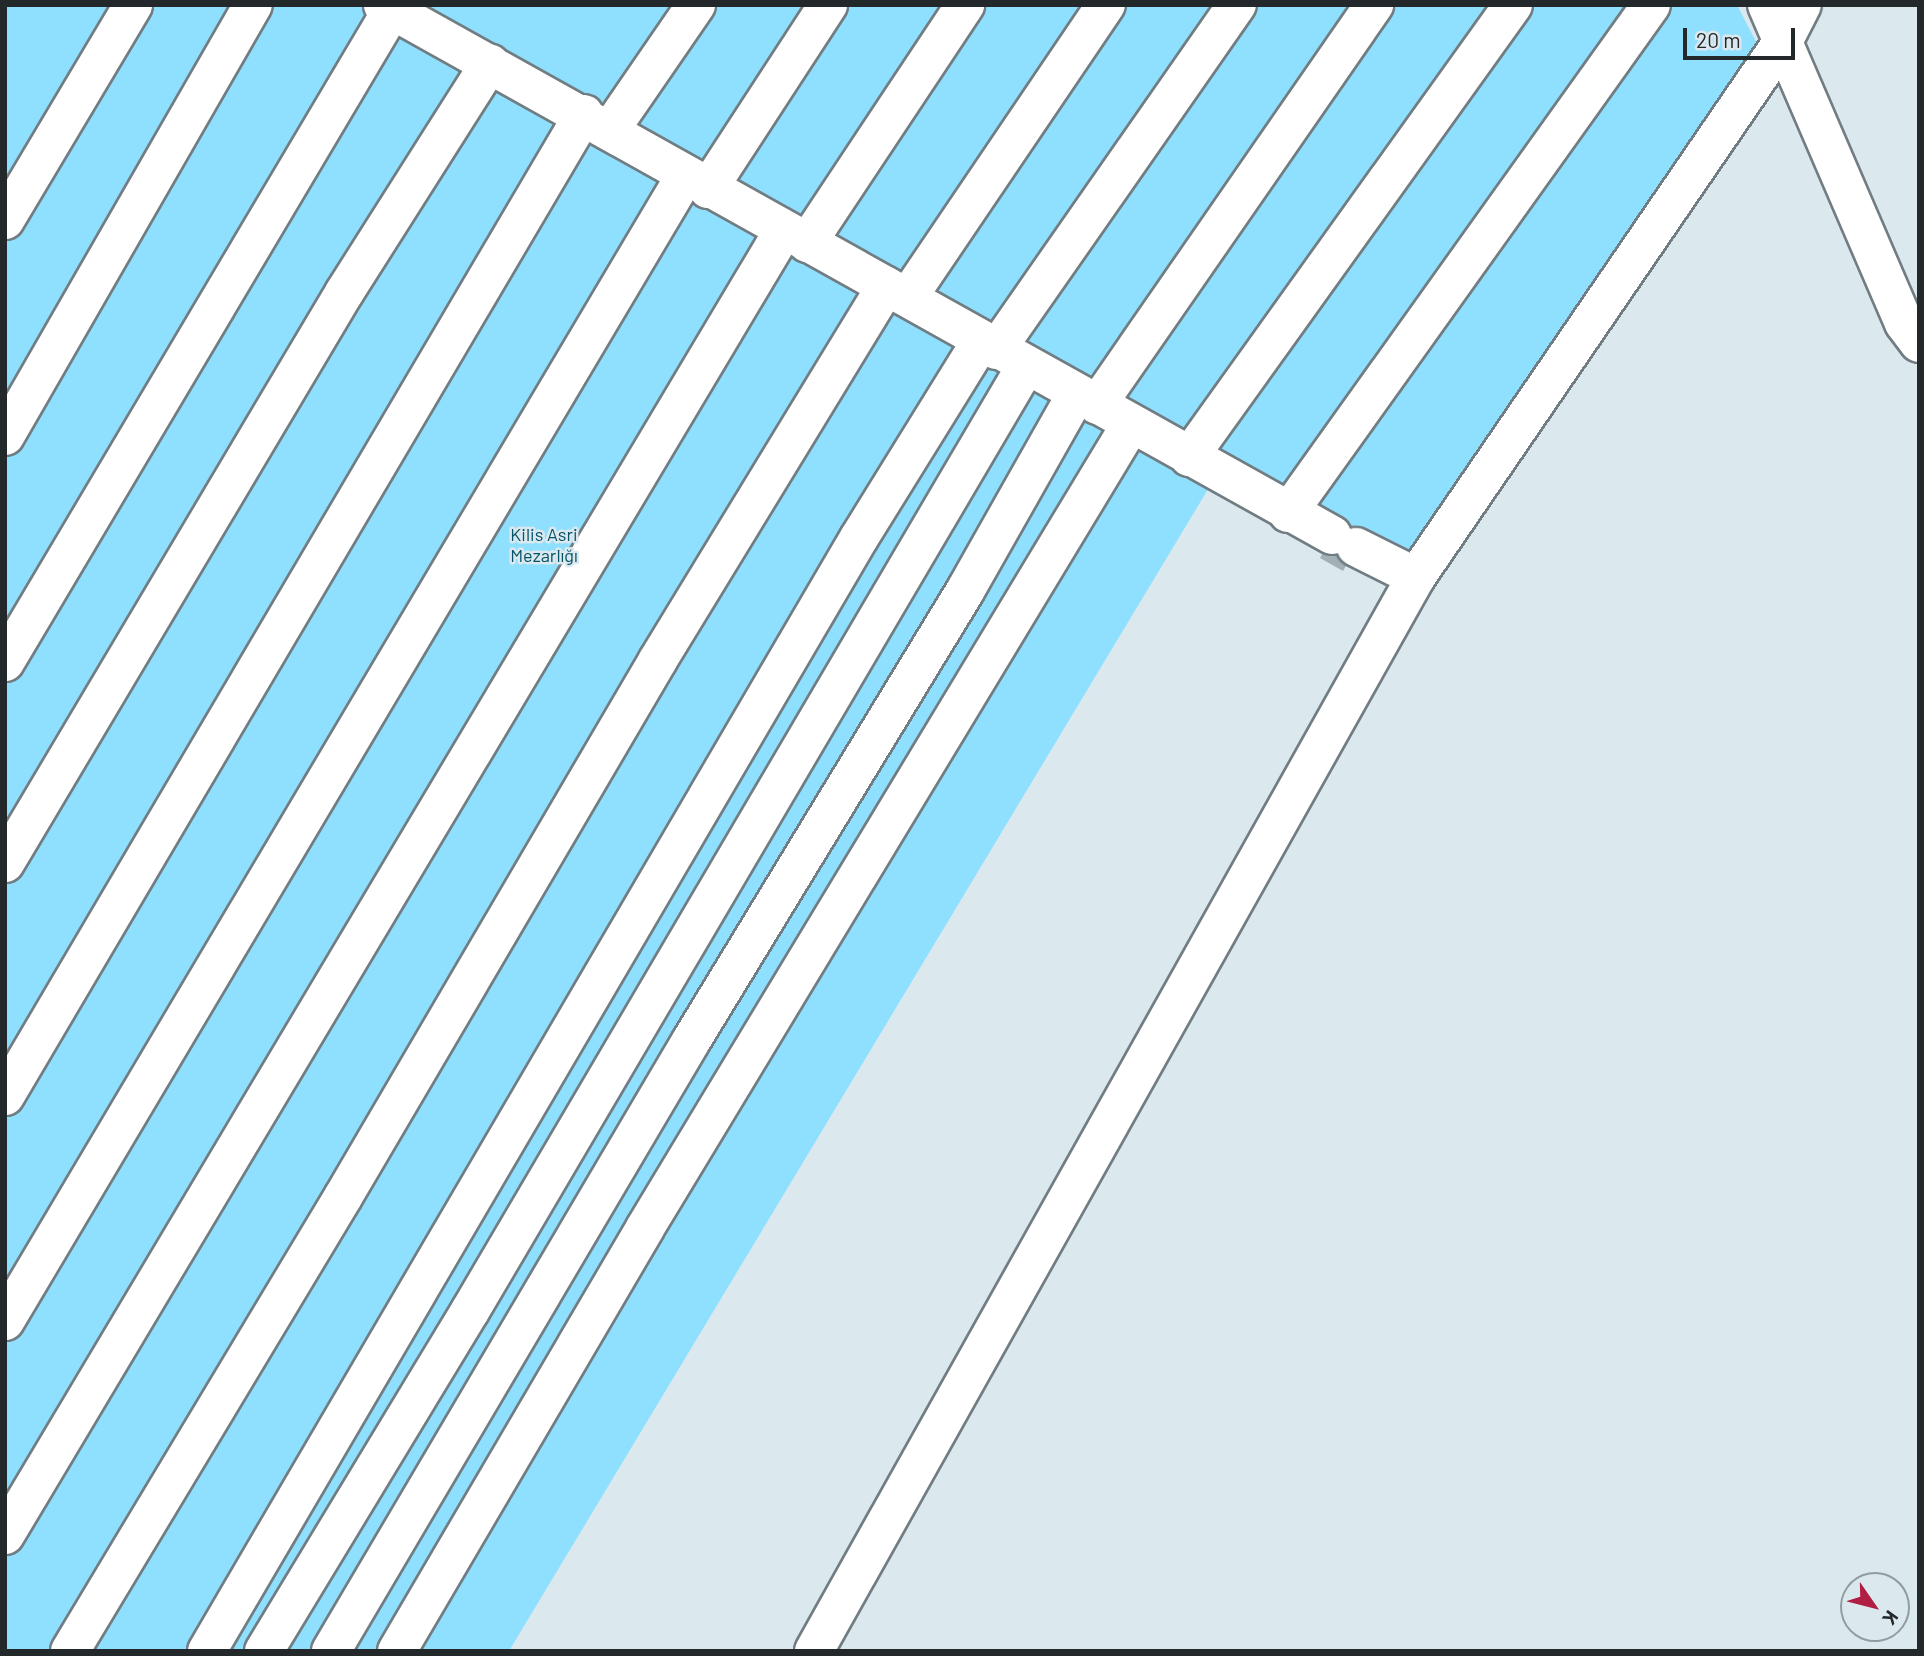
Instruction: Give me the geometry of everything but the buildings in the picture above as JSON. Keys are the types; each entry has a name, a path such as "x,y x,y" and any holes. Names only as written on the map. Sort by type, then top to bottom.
{"street":[{"path":"5,220 133,5"},
{"path":"5,436 253,5"},
{"path":"5,1096 597,122 696,5"},
{"path":"5,1321 696,183 828,5"},
{"path":"5,1535 795,236 965,5"},
{"path":"70,1651 336,1209 672,637 897,292 1106,5"},
{"path":"207,1651 859,538 1001,352 1237,5"},
{"path":"331,1651 698,1029 965,591 1087,399 1374,5"},
{"path":"1189,457 1513,5"},
{"path":"1289,513 1651,5"},
{"path":"1767,5 1793,22 1904,323 1919,343"},
{"path":"814,1651 1416,577 1793,22 1824,5"},
{"path":"5,662 406,12 490,63 597,122 696,183 897,292 1289,513 1416,577"},
{"path":"5,863 337,304 490,63"},
{"path":"264,1651 484,1288 1001,352"},
{"path":"397,1651 738,1073 1132,424"},
{"path":"374,1577 423,1607"}],"green space":[{"name":"Kilis Asri Mezarlığı","path":"5,5 1737,5 1776,80 1436,570 1222,466 509,1651 5,1651"}]}
